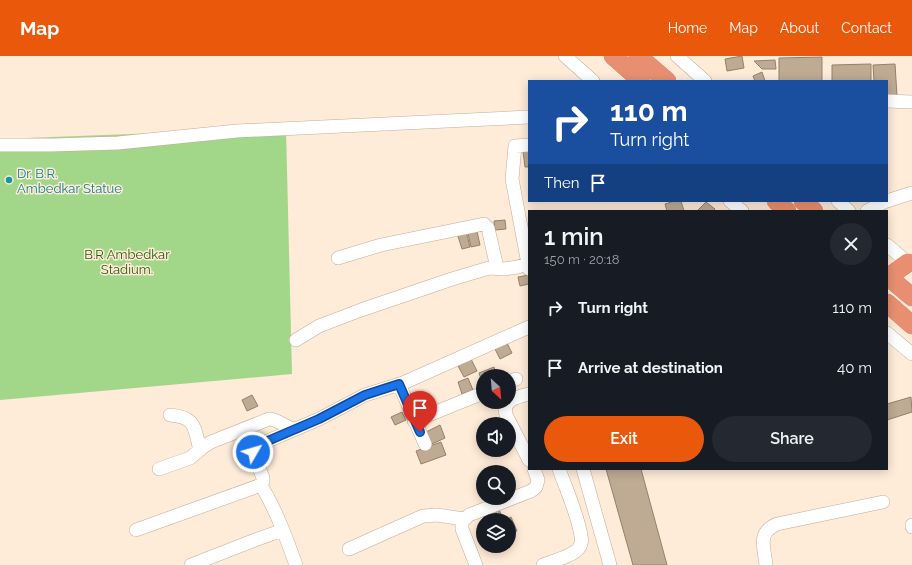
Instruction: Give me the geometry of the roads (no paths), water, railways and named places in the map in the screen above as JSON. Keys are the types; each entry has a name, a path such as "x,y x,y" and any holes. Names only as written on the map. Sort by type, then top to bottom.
{"highway":[{"path":"613,56 665,80"},
{"path":"777,202 786,210"},
{"path":"804,202 813,210"},
{"path":"888,276 910,265"},
{"path":"888,277 912,297"},
{"path":"888,304 912,325"}],"street":[{"path":"565,56 592,80"},
{"path":"678,58 704,80"},
{"path":"888,101 912,102"},
{"path":"0,145 118,143 237,131 528,117"},
{"path":"296,340 319,326 361,310 480,270 489,268 528,266 512,179 515,146 528,144"},
{"path":"888,201 912,193"},
{"path":"731,202 741,210"},
{"path":"839,202 848,210"},
{"path":"869,210 885,202"},
{"path":"338,258 381,245 484,224 488,228 497,268"},
{"path":"888,246 910,265"},
{"path":"261,485 263,478 253,452 253,448 256,446 319,419 365,395 399,384 528,327"},
{"path":"888,334 912,354"},
{"path":"399,384 425,444"},
{"path":"528,394 517,397 510,401 505,410 506,415 528,458"},
{"path":"414,421 476,395"},
{"path":"170,415 184,417 191,422 200,450"},
{"path":"159,469 190,458 211,442 269,419 275,420 294,429"},
{"path":"476,565 462,529 462,522 469,515 536,488 538,480 534,470"},
{"path":"543,565 573,553 578,549 582,537 558,470"},
{"path":"583,470 610,565"},
{"path":"136,530 261,485"},
{"path":"261,485 270,500 296,565"},
{"path":"766,565 763,540 764,535 769,528 777,524 883,502"},
{"path":"349,549 423,516 437,515 464,519"},
{"path":"191,565 283,530"}],"place":[{"name":"Dr. B.R. Ambedkar Statue","path":"9,180"}],"park label":[{"name":"B.R Ambedkar Stadium.","path":"127,262"}]}
